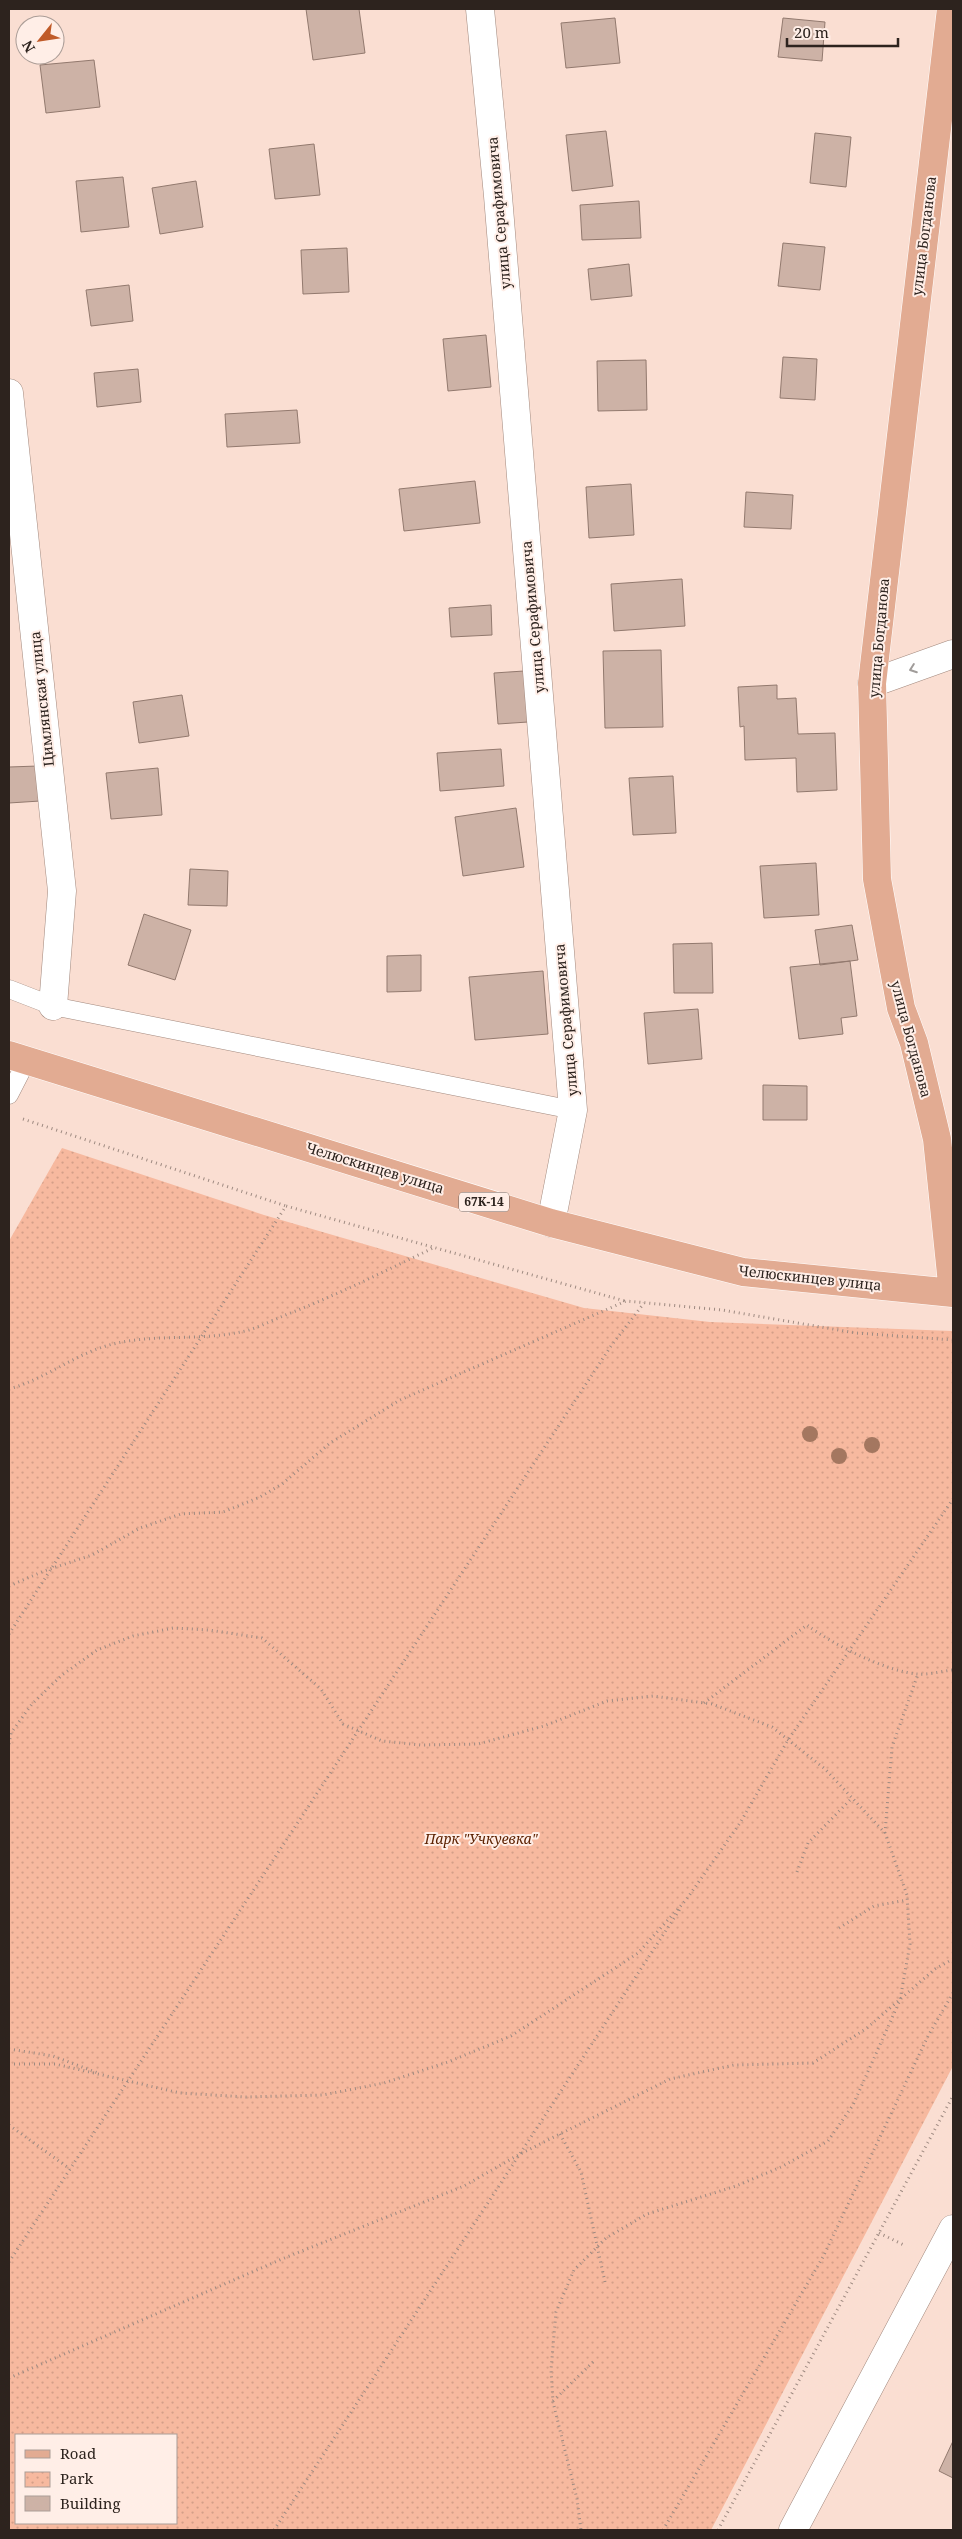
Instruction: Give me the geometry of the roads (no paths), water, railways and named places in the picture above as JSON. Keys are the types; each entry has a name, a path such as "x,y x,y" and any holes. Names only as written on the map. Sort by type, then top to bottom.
{"main road":[{"name":"улица Богданова","path":"952,14 872,683 877,879 901,1008 914,1043 936,1138 953,1293"},
{"name":"Челюскинцев улица","path":"18,1057 551,1223 743,1272 953,1293"}],"street":[{"name":"улица Серафимовича","path":"480,9 498,196 573,1110 551,1223"},
{"name":"Цимлянская улица","path":"9,393 62,891 53,1006"},
{"path":"872,683 953,654"},
{"path":"793,2530 952,2232"}],"lane":[{"path":"9,990 53,1006 573,1110"},
{"path":"9,1095 18,1057"}],"park label":[{"name":"Парк \"Учкуевка\"","path":"481,1839"}]}
